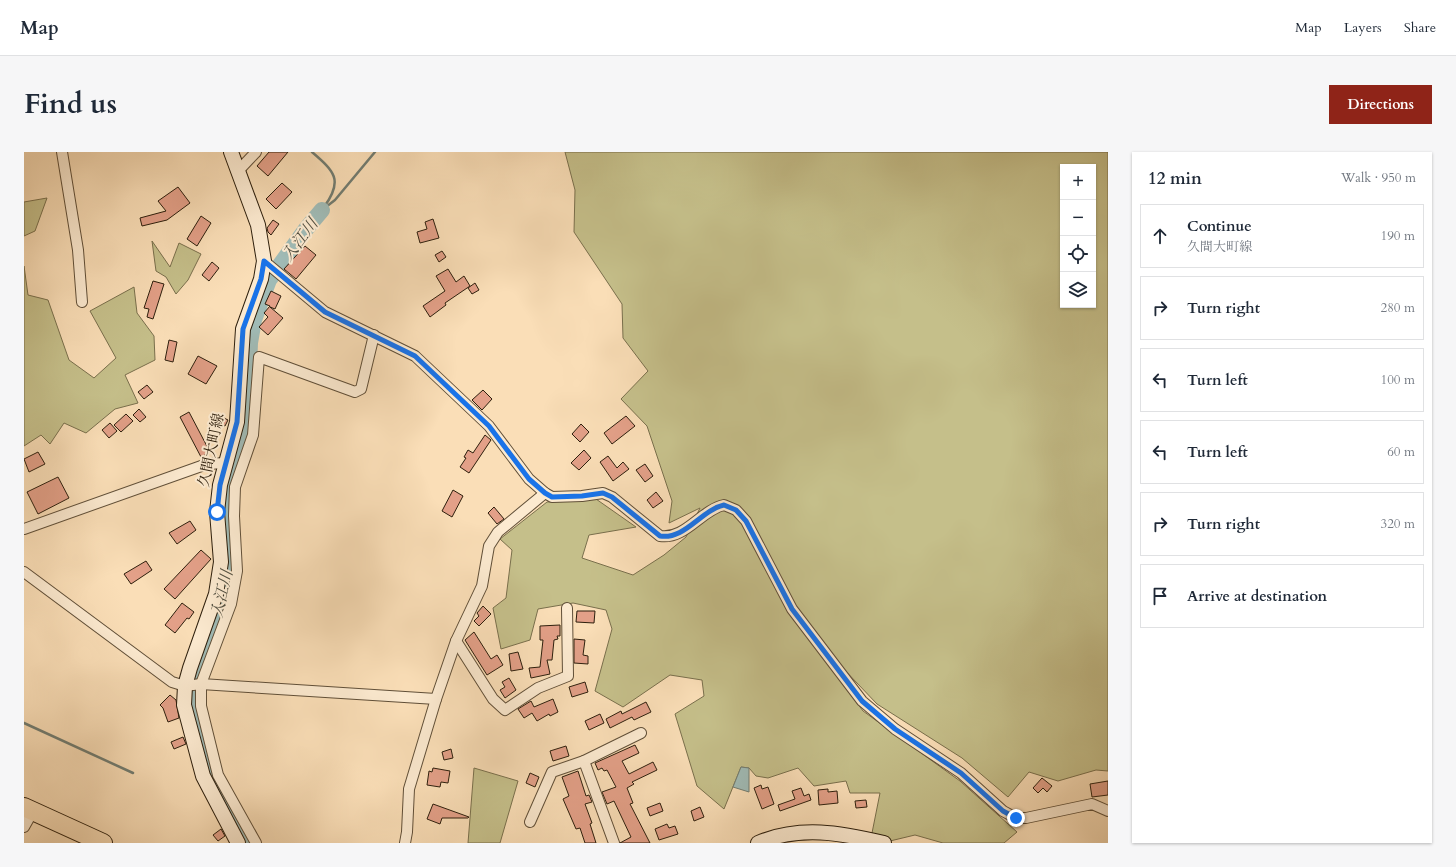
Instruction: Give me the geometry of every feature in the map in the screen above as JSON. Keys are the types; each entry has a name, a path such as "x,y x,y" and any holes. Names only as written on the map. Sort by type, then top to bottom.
{"highway":[{"path":"28,809 103,843"}],"main road":[{"name":"久間大町線","path":"231,152 258,226 271,268 261,279 243,329 237,422 225,462 220,485 217,512 221,562 216,594 185,686 184,705 203,776 238,843"},
{"path":"758,843 791,833 817,831 849,835 884,843"}],"street":[{"path":"62,152 78,250 82,302"},
{"path":"238,172 256,152"},
{"path":"271,268 325,312 415,356 438,376 489,426 529,479 552,497 582,496 603,493 612,497 660,536 668,537 677,534 714,507 724,505 736,510 746,521 792,609 862,701 895,729 961,773 1003,811 1016,818 1026,818 1092,804 1108,811"},
{"path":"256,843 218,775 201,706 201,684 231,604 237,571 234,516 235,487 253,435 259,356 355,392 362,389 374,335"},
{"path":"24,529 207,464 225,462"},
{"path":"405,843 409,789 436,699 456,642 482,586 488,546 498,532 545,493"},
{"path":"24,572 172,682 185,686 201,684 436,699"},
{"path":"456,642 493,699 505,710 538,688 568,676 567,608"},
{"path":"530,822 552,772 584,761 641,733"},
{"path":"584,761 614,843"},
{"path":"24,827 28,809"}],"shaded area":[{"path":"565,152 1108,152 1108,771 1096,770 1058,781 1029,772 1008,797 962,758 877,704 838,663 830,667 863,711 960,781 1017,832 1004,843 943,843 915,835 890,841 872,833 880,793 850,793 846,781 814,786 798,768 768,778 756,776 749,768 741,767 724,809 697,786 675,714 704,696 702,680 670,675 623,707 595,691 612,629 606,610 573,603 538,609 530,640 501,649 493,608 506,598 512,550 500,539 547,502 596,499 636,527 589,535 582,558 633,575 664,555 686,537 700,508 669,523 672,501 647,426 621,399 648,371 623,338 622,304 574,232 575,190"},
{"path":"47,198 35,231 24,236 24,202"},
{"path":"152,241 170,267 179,243 201,254 188,280 176,294 166,277 156,271"},
{"path":"24,266 28,295 48,300 69,360 94,378 116,358 90,311 134,287 137,313 154,336 155,360 125,375 138,403 115,409 86,433 64,423 50,444 41,435 24,446"},
{"path":"474,768 518,781 500,843 468,843"}],"water":[{"path":"741,767 749,768 749,792 733,787"}],"building":[{"path":"269,152 288,152 268,176 257,166"},
{"path":"282,183 292,192 276,209 266,199"},
{"path":"178,187 190,203 167,220 142,226 140,218 166,211 158,201"},
{"path":"201,216 211,223 197,246 187,239"},
{"path":"433,219 439,238 420,243 417,232 427,229 425,222"},
{"path":"273,220 279,224 271,235 267,228"},
{"path":"305,246 316,255 296,279 284,269"},
{"path":"442,251 446,257 439,262 435,255"},
{"path":"212,262 219,268 209,281 202,275"},
{"path":"448,269 456,282 464,276 470,286 445,303 446,305 430,317 423,306 445,291 436,276"},
{"path":"153,281 164,284 153,319 147,317 149,309 144,308"},
{"path":"475,283 479,290 472,294 468,288"},
{"path":"271,291 281,296 275,309 270,307 283,318 268,335 259,327 268,317 264,313 270,306 265,304"},
{"path":"169,340 177,342 173,362 165,360"},
{"path":"198,356 217,366 206,384 188,374"},
{"path":"147,385 153,392 144,399 138,392"},
{"path":"483,390 492,399 482,410 472,400"},
{"path":"139,409 146,417 140,422 133,415"},
{"path":"189,412 210,452 201,457 180,417"},
{"path":"126,414 133,421 121,432 114,425"},
{"path":"216,414 228,420 225,426 213,421"},
{"path":"626,416 635,426 612,444 604,433"},
{"path":"110,423 117,431 109,438 102,430"},
{"path":"581,424 589,432 580,442 572,434"},
{"path":"485,435 491,440 469,473 460,467 466,458 464,457 468,450 473,453"},
{"path":"584,450 591,458 579,470 571,463"},
{"path":"38,452 45,464 29,472 24,459"},
{"path":"608,456 617,468 623,462 629,469 613,481 600,462"},
{"path":"645,464 653,476 645,482 636,470"},
{"path":"58,477 69,498 38,514 27,492"},
{"path":"453,490 463,496 452,517 442,511"},
{"path":"656,492 663,501 653,508 647,500"},
{"path":"494,507 504,519 497,524 488,513"},
{"path":"190,521 196,530 177,544 169,533"},
{"path":"201,550 211,559 175,599 164,589"},
{"path":"146,561 152,570 131,584 124,574"},
{"path":"182,603 194,612 175,633 165,625"},
{"path":"483,606 491,614 479,626 474,621 479,616 477,613"},
{"path":"577,611 595,611 594,623 576,622"},
{"path":"560,625 560,636 557,636 558,639 554,640 552,660 547,660 550,674 531,678 529,668 540,667 543,640 540,640 540,626"},
{"path":"474,632 491,659 497,655 503,665 487,675 465,640"},
{"path":"574,639 585,640 583,655 588,656 588,664 574,663"},
{"path":"518,652 523,669 511,671 509,654"},
{"path":"509,678 516,690 505,698 500,690 505,687 502,682"},
{"path":"585,682 588,692 572,697 569,687"},
{"path":"170,695 176,700 179,718 168,722 163,708 160,705"},
{"path":"553,699 558,712 550,716 549,714 537,721 532,713 524,718 518,709 531,701 534,707"},
{"path":"646,702 651,712 634,720 632,717 610,728 606,719 621,711 622,714"},
{"path":"600,714 604,723 589,730 585,721"},
{"path":"183,737 186,744 174,749 171,742"},
{"path":"635,745 639,753 622,761 629,774 653,762 657,770 632,782 634,784 627,788 633,803 630,804 650,843 620,843 631,837 614,801 607,804 602,792 616,787 607,770 604,771 602,768 598,770 595,763"},
{"path":"566,746 569,756 553,761 550,751"},
{"path":"451,749 453,758 444,760 442,752"},
{"path":"433,768 450,771 448,783 441,782 440,787 427,785 429,771 432,772"},
{"path":"578,771 586,796 589,795 592,802 585,804 592,823 590,824 596,843 585,843 580,828 576,829 563,799 569,796 562,777"},
{"path":"530,773 539,777 535,787 526,783"},
{"path":"1042,778 1052,786 1047,792 1043,788 1038,793 1033,788"},
{"path":"1108,781 1108,795 1092,797 1090,784"},
{"path":"761,785 762,789 768,787 774,804 762,809 754,788"},
{"path":"801,788 804,796 809,794 811,800 780,811 778,805 795,799 792,791"},
{"path":"828,789 828,792 837,791 838,803 819,805 818,790"},
{"path":"866,800 867,807 856,808 855,801"},
{"path":"660,803 663,811 650,816 647,808"},
{"path":"433,804 469,817 442,818 440,824 427,819"},
{"path":"700,807 704,817 694,821 691,811"},
{"path":"667,824 669,828 675,826 678,834 659,840 655,829"},
{"path":"221,829 225,836 218,841 213,835"}],"waterway":[{"path":"312,152 326,165 334,176 334,190 324,207"},
{"path":"322,210 335,200 375,152"},
{"name":"入江川","path":"246,843 227,811 209,771 193,708 195,676 222,607 230,568 224,513 228,486 241,445 247,413 250,343 254,320 269,280 306,229 322,210"},
{"path":"24,723 133,773"}],"route":[{"path":"217,512 220,485 237,422 243,329 261,279 264,261 325,312 415,356 438,376 489,426 529,479 552,497 582,496 603,493 612,497 660,536 668,537 677,534 714,507 724,505 736,510 746,521 792,609 862,701 895,729 961,773 1003,811 1016,818"}]}
